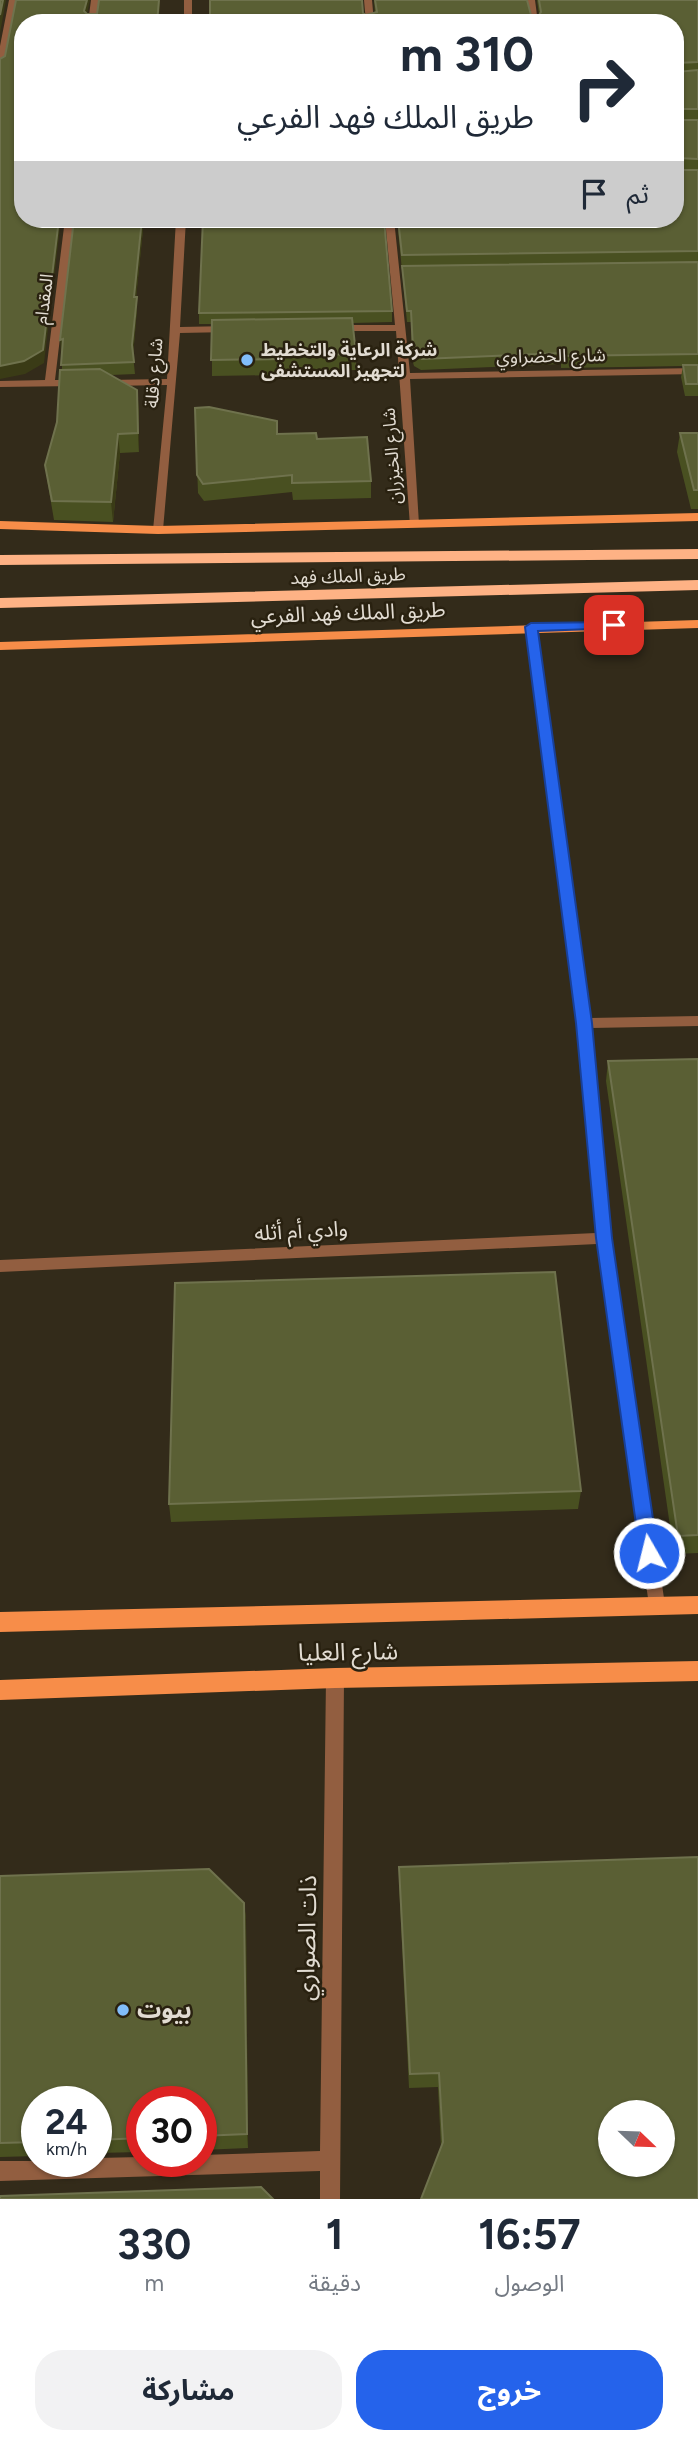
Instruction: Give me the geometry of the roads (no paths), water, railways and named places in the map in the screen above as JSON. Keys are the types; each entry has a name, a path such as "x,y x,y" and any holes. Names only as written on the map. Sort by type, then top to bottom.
{"highway":[{"path":"0,552 106,558"},
{"name":"طريق الملك فهد","path":"0,560 698,554"},
{"name":"طريق الملك فهد","path":"0,603 698,585"},
{"path":"0,609 64,603"}],"main road":[{"path":"0,525 158,530 698,517"},
{"name":"طريق الملك فهد الفرعي","path":"0,646 531,627 698,624"},
{"name":"شارع العليا","path":"0,1622 698,1605"},
{"name":"شارع العليا","path":"0,1690 335,1678 698,1671"}],"street":[{"path":"0,67 13,0"},
{"name":"المقدام","path":"50,383 68,228"},
{"name":"شارع دقلة","path":"158,530 172,382 181,228"},
{"name":"شارع الخيزران","path":"391,228 405,376 414,524"},
{"path":"393,272 407,272"},
{"path":"329,328 399,328"},
{"path":"175,330 245,329"},
{"name":"شارع الحضراوي","path":"405,376 698,371"},
{"path":"100,383 172,382"},
{"path":"0,384 88,383"},
{"path":"531,627 584,1023 604,1238 657,1605"},
{"path":"584,1023 698,1021"},
{"name":"وادي أم أثله","path":"0,1266 604,1238"},
{"name":"ذات الصواري","path":"330,2199 335,1678"},
{"path":"0,2171 329,2161"}],"place":[{"name":"شركة الرعاية والتخطيط لتجهيز المستشفى","path":"247,360"},
{"name":"بيوت","path":"123,2010"}]}
